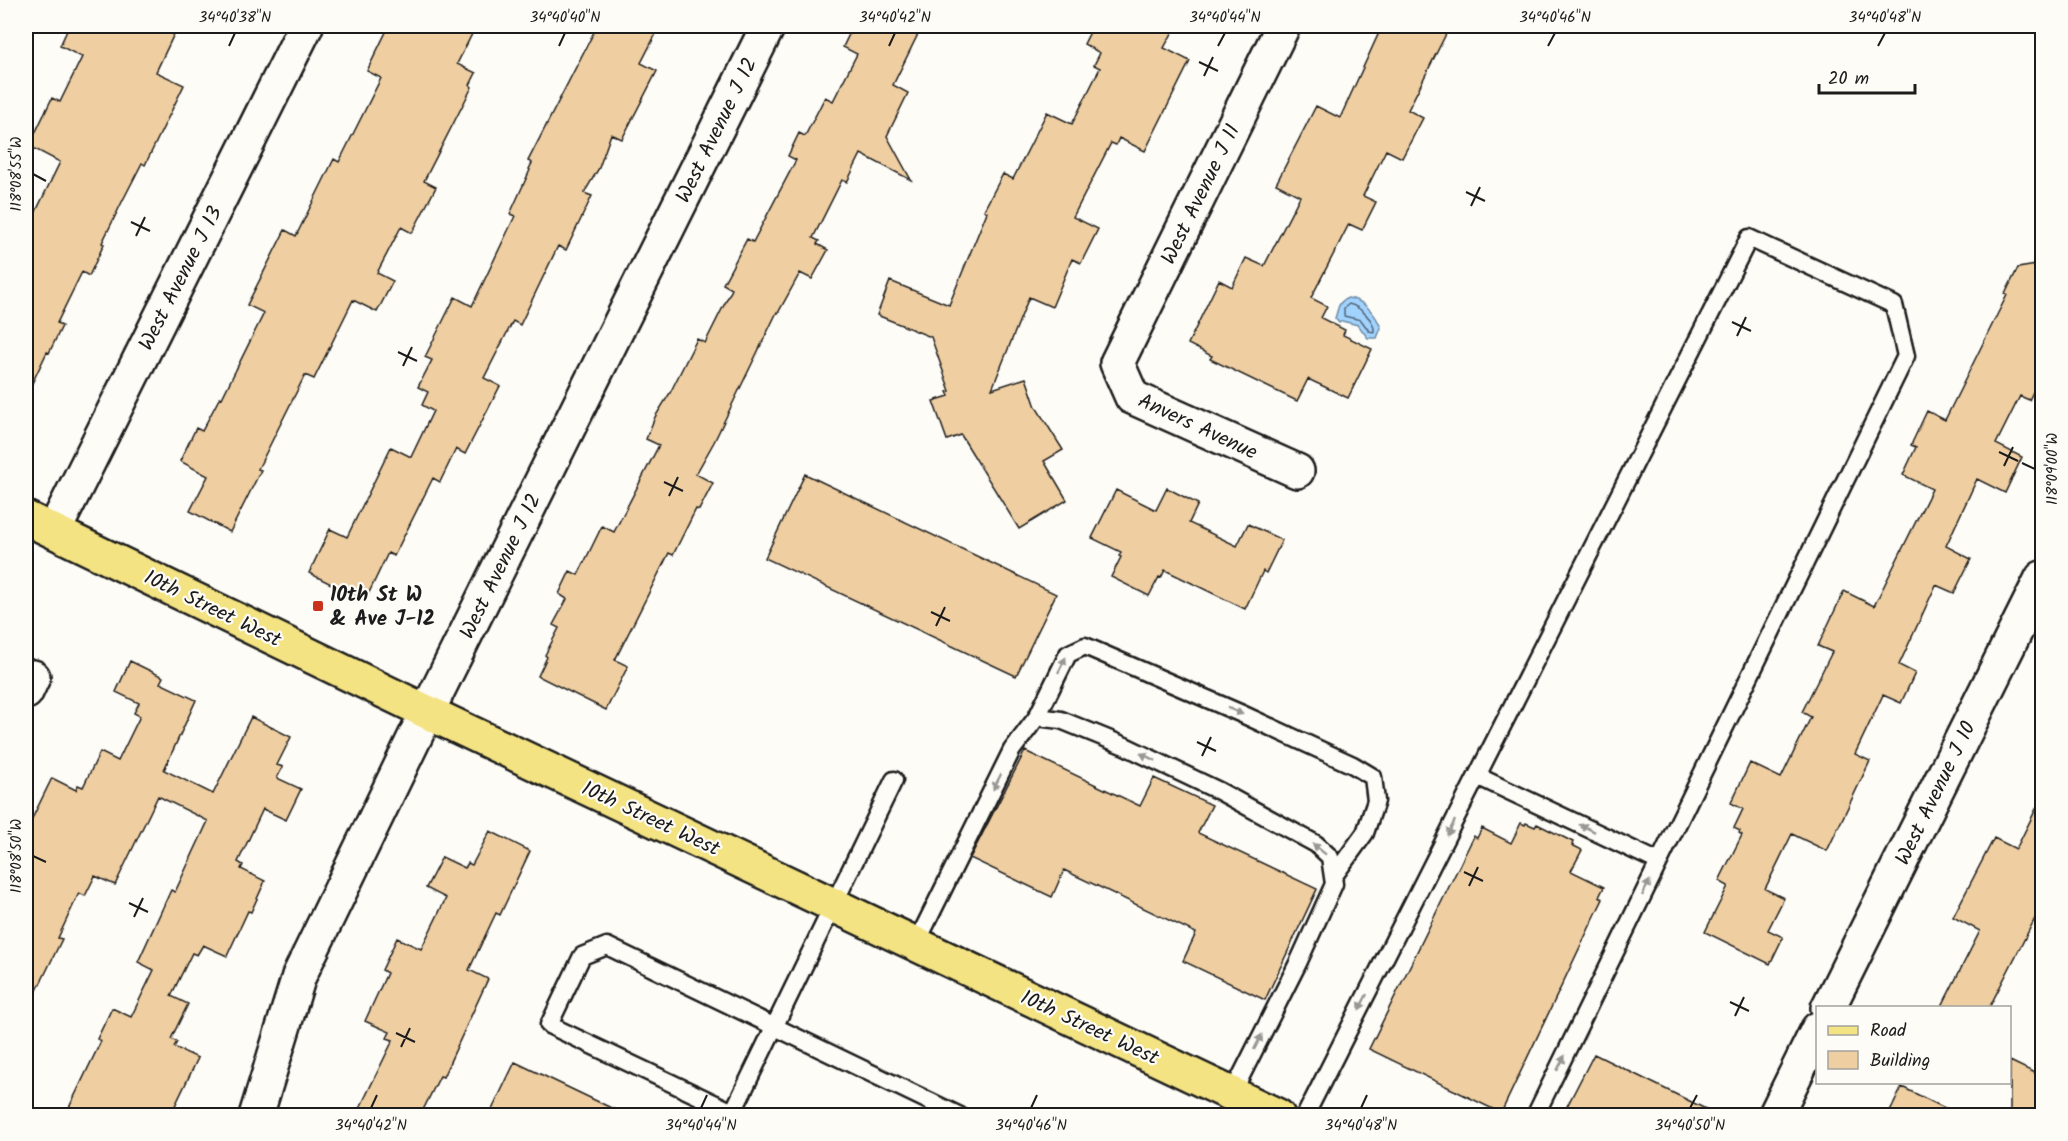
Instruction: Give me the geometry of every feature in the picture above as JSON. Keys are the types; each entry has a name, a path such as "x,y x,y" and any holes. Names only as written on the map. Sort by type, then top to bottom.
{"main road":[{"name":"10th Street West","path":"40,525 915,944 1240,1104 1278,1116"}],"street":[{"name":"West Avenue J 13","path":"40,525 306,26"},
{"name":"West Avenue J 12","path":"256,1116 299,976 427,712 768,26"},
{"name":"West Avenue J 11","path":"1117,363 1283,26"},
{"name":"Anvers Avenue","path":"1117,363 1132,396 1297,471"},
{"name":"West Avenue J 10","path":"1829,1006 2043,578"},
{"path":"1774,1116 1816,1033"}],"lane":[{"path":"1305,1116 1749,238 1894,305 1906,356 1535,1116"},
{"path":"915,944 1012,750 1037,717 1068,654 1085,646 1242,714 1353,765 1373,777 1376,801 1365,833 1333,877"},
{"path":"1037,717 1061,720 1125,746 1219,791 1316,844 1330,857 1334,884 1240,1104"},
{"path":"1478,776 1659,862"},
{"path":"894,780 774,1028 735,1114 549,1025 582,956 607,946 774,1028 960,1116"}],"water":[{"path":"1348,298 1364,305 1373,313 1381,328 1377,338 1368,338 1358,325 1342,321 1339,323 1335,318 1340,303"}],"building":[{"path":"69,26 156,26 174,34 156,72 184,85 145,165 142,163 123,200 89,276 82,272 57,323 62,326 26,396 26,232 60,162 29,146 52,98 60,102 82,57 60,46"},
{"path":"389,26 476,26 457,64 476,73 470,85 472,87 424,181 436,187 412,233 401,227 377,273 393,281 377,312 353,300 314,379 305,375 258,469 261,470 230,532 190,511 208,476 180,461 196,428 202,431 220,397 222,398 264,313 247,305 285,230 296,236 334,159 339,162 381,78 367,71"},
{"path":"597,26 660,26 641,63 657,71 622,139 611,134 599,168 584,193 592,196 566,250 558,246 520,325 513,321 484,378 500,386 465,454 456,449 440,482 433,478 394,556 388,553 365,601 309,573 330,529 347,537 391,447 411,457 433,411 422,405 428,392 418,387 432,360 425,357 455,297 472,306 515,216 510,214 530,170 532,163 528,161"},
{"path":"853,26 922,26 893,85 908,93 887,136 911,180 861,154 847,182 842,180 813,238 819,241 817,244 828,250 812,279 800,273 777,312 696,474 713,483 699,510 696,509 673,555 669,553 615,660 628,666 606,710 538,676 547,657 545,655 559,628 553,625 567,599 559,594 570,571 578,575 602,526 614,532 659,445 646,439 655,417 670,393 697,339 705,343 732,289 723,284 747,239 753,242 796,160 788,156 799,133 805,136 825,97 833,101 857,54 843,47"},
{"path":"1093,26 1176,26 1164,48 1190,61 1145,151 1119,138 1116,145 1111,143 1073,217 1098,229 1081,263 1072,259 1052,307 1029,297 992,389 1026,378 1036,407 1063,450 1044,461 1067,500 1019,529 961,435 947,440 933,401 949,396 947,392 950,391 931,337 877,315 890,281 949,305 987,212 984,210 1003,174 1013,179 1047,112 1072,124 1100,68 1094,65 1100,53 1084,44"},
{"path":"1382,26 1450,26 1408,110 1423,118 1402,158 1386,150 1363,196 1376,202 1362,230 1349,224 1311,298 1327,306 1321,318 1345,330 1343,335 1372,349 1348,398 1308,379 1297,401 1210,359 1212,356 1188,344 1219,280 1232,287 1246,258 1264,266 1300,196 1276,184 1316,106 1340,118"},
{"path":"2043,264 2043,394 2034,390 2029,400 2020,396 1996,444 2022,457 2005,493 1977,479 1946,546 1971,559 1954,593 1936,585 1899,665 1915,673 1901,703 1883,695 1855,754 1870,761 1827,851 1792,834 1765,889 1784,898 1768,930 1783,937 1770,964 1705,932 1728,886 1719,881 1742,835 1734,828 1743,809 1731,803 1750,763 1781,778 1811,717 1802,712 1832,652 1818,646 1844,591 1874,606 1932,489 1903,475 1916,447 1911,445 1927,411 1945,420 2018,268"},
{"path":"805,474 1056,594 1016,676 765,558"},
{"path":"1167,488 1198,504 1189,523 1237,546 1248,524 1282,540 1266,573 1263,571 1245,609 1165,570 1149,596 1111,577 1121,557 1119,556 1121,552 1092,538 1116,490 1156,510"},
{"path":"130,661 163,677 160,683 196,700 164,770 213,794 251,717 291,737 277,765 283,767 277,778 301,789 286,820 263,809 238,862 243,865 241,869 265,881 227,956 203,945 197,955 192,953 171,996 188,1004 171,1039 177,1042 174,1047 198,1058 170,1116 65,1116 101,1041 97,1039 112,1008 131,1017 154,970 138,962 171,890 175,892 208,821 158,796 115,885 95,876 85,896 79,893 58,938 62,939 26,1013 26,831 52,778 76,790 78,785 83,787 100,752 118,761 140,716 134,713 139,703 116,692"},
{"path":"1025,751 1140,806 1154,778 1212,805 1198,833 1317,889 1265,1000 1183,961 1196,933 1064,870 1052,897 970,858"},
{"path":"2043,795 2043,903 1990,1006 1942,1006 1980,931 1953,917 1994,838 2016,849"},
{"path":"1521,823 1535,827 1537,824 1573,842 1572,845 1582,850 1571,871 1604,887 1599,897 1603,899 1501,1113 1369,1049 1474,836 1477,838 1482,828 1511,843"},
{"path":"490,831 530,851 500,915 496,913 469,970 488,979 443,1077 440,1076 420,1116 356,1116 393,1040 387,1038 390,1032 365,1021 387,973 382,970 397,938 421,949 446,898 426,888 442,857 465,868 468,863 472,865"},
{"path":"1594,1054 1720,1116 1562,1116"},
{"path":"2011,1061 2043,1077 2043,1116 2010,1116"},
{"path":"515,1062 628,1116 489,1116"},
{"path":"1902,1087 1961,1116 1888,1116"}],"place":[{"name":"10th St W & Ave J-12","path":"318,606"}]}
